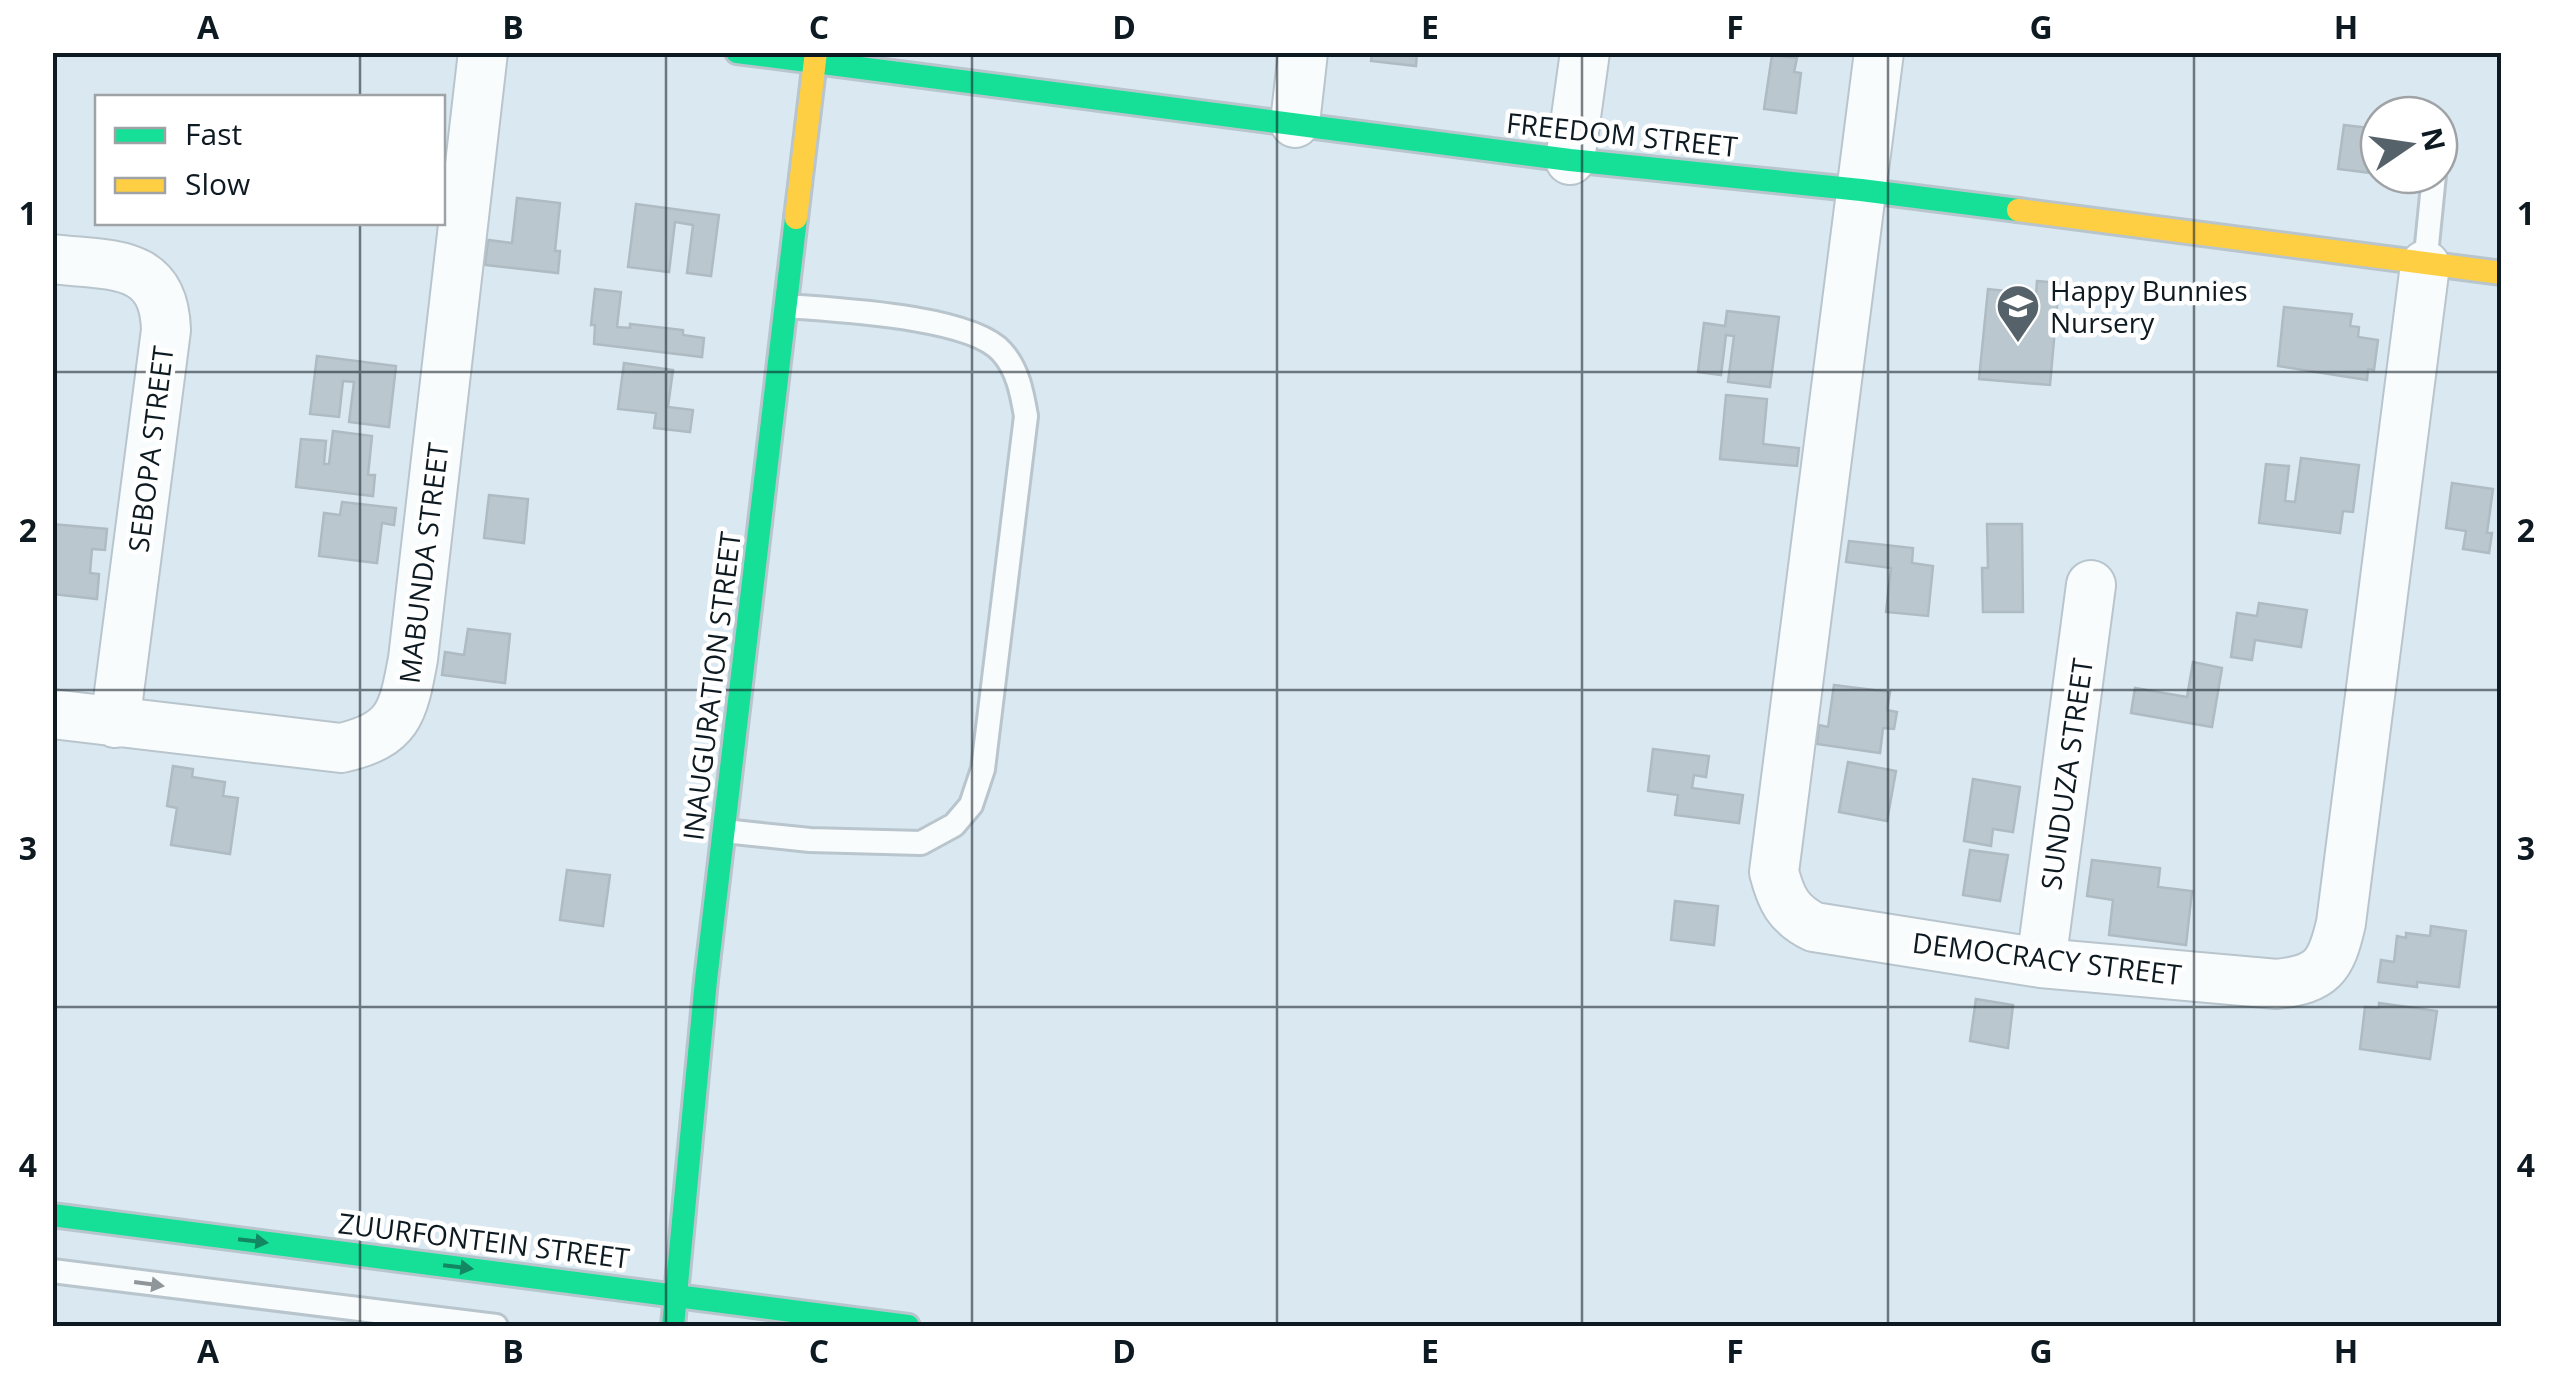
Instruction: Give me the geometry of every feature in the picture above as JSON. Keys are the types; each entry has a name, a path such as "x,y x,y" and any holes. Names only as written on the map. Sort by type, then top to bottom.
{"street":[{"name":"MABUNDA STREET","path":"52,714 341,748 380,736 397,720 406,699 413,659 483,52"},
{"name":"FREEDOM STREET","path":"736,52 815,57 1570,160 1861,190 2502,273"},
{"path":"1295,124 1303,52"},
{"path":"1570,160 1584,52"},
{"name":"DEMOCRACY STREET","path":"1879,52 1774,872 1786,906 1795,918 1814,927 2041,962 2277,984 2300,982 2321,973 2341,923 2425,265"},
{"name":"INAUGURATION STREET","path":"674,1326 724,831 815,57"},
{"name":"SEBOPA STREET","path":"52,258 127,268 145,276 158,290 165,306 166,330 115,723"},
{"name":"SUNDUZA STREET","path":"2041,962 2090,585"},
{"name":"ZUURFONTEIN STREET","path":"52,1215 908,1326"}],"lane":[{"path":"2425,265 2432,195"},
{"path":"724,831 810,840 921,843 954,824 971,805 983,768 1024,436 1026,416 1019,381 1003,352 982,334 872,312 786,306"},
{"path":"52,1271 496,1326"}],"building":[{"path":"1372,52 1417,52 1416,66 1371,61"},
{"path":"1772,55 1797,58 1794,72 1801,73 1796,113 1764,109"},
{"path":"2344,125 2359,127 2359,172 2338,169"},
{"path":"517,198 560,203 555,251 560,251 558,273 485,265 488,240 512,243"},
{"path":"636,204 719,215 711,276 687,273 693,225 675,222 669,272 628,267"},
{"name":"Happy Bunnies Nursery","path":"2037,281 2059,283 2050,385 1979,379 1988,289 2008,291 2007,307 2035,310"},
{"path":"595,289 621,292 617,327 630,328 630,324 683,330 683,335 704,338 702,357 594,344 595,325 591,325"},
{"path":"2284,307 2352,314 2350,326 2359,327 2358,337 2378,340 2374,370 2368,369 2367,380 2278,366"},
{"path":"1727,311 1779,317 1770,387 1728,382 1734,336 1726,335 1721,375 1698,372 1704,323 1725,326"},
{"path":"317,356 396,366 389,427 349,422 354,382 343,381 339,417 310,414"},
{"path":"624,363 673,370 668,407 693,410 690,432 654,428 656,413 618,409"},
{"path":"1726,395 1767,399 1763,444 1799,448 1797,466 1720,459"},
{"path":"333,431 372,436 368,475 375,475 373,496 296,487 301,439 326,441 324,464 329,464"},
{"path":"2301,458 2359,465 2353,512 2343,511 2340,533 2259,523 2266,464 2289,466 2285,501 2295,502"},
{"path":"2452,483 2493,489 2487,533 2492,533 2489,553 2463,549 2466,531 2446,528"},
{"path":"489,495 528,499 524,543 484,538"},
{"path":"342,502 396,508 394,525 382,523 377,563 319,556 324,513 340,515"},
{"path":"52,524 107,529 105,550 92,549 90,573 99,574 97,599 52,594"},
{"path":"1987,524 2022,524 2023,612 1983,612"},
{"path":"1849,541 1913,548 1912,563 1933,566 1928,616 1886,612 1891,568 1846,562"},
{"path":"2259,603 2307,610 2301,647 2255,640 2252,660 2231,657 2237,613 2257,616"},
{"path":"468,629 510,634 505,683 442,675 445,652 464,655"},
{"path":"2193,662 2222,668 2212,727 2131,713 2135,688 2187,697"},
{"path":"1834,685 1890,692 1887,710 1897,712 1894,729 1883,728 1880,753 1817,744 1819,725 1828,727"},
{"path":"1653,749 1709,756 1706,777 1694,775 1692,788 1743,795 1739,823 1675,815 1678,795 1648,791"},
{"path":"1848,762 1896,771 1887,821 1839,812"},
{"path":"173,766 193,769 192,777 225,782 223,796 238,798 230,854 171,845 177,808 167,806"},
{"path":"1973,779 2020,787 2013,832 1993,829 1991,846 1964,841"},
{"path":"1970,850 2008,855 2000,901 1963,895"},
{"path":"2092,860 2160,868 2158,887 2192,891 2186,945 2109,935 2113,900 2087,896"},
{"path":"567,870 610,875 603,926 560,920"},
{"path":"1675,901 1718,906 1714,945 1671,940"},
{"path":"2431,926 2466,931 2459,987 2378,982 2381,960 2394,962 2397,936 2430,936"},
{"path":"1976,999 2013,1005 2008,1048 1970,1041"},
{"path":"2379,1003 2437,1011 2430,1059 2360,1049 2365,1007 2379,1008"}],"traffic: fast":[{"path":"737,52 1570,160 2018,210"},
{"path":"673,1326 706,980 796,218"},
{"path":"52,1215 908,1326"}],"traffic: slow":[{"path":"796,218 816,52"},
{"path":"2018,210 2502,273"}],"place":[{"name":"Happy Bunnies Nursery","path":"2018,344"}]}
